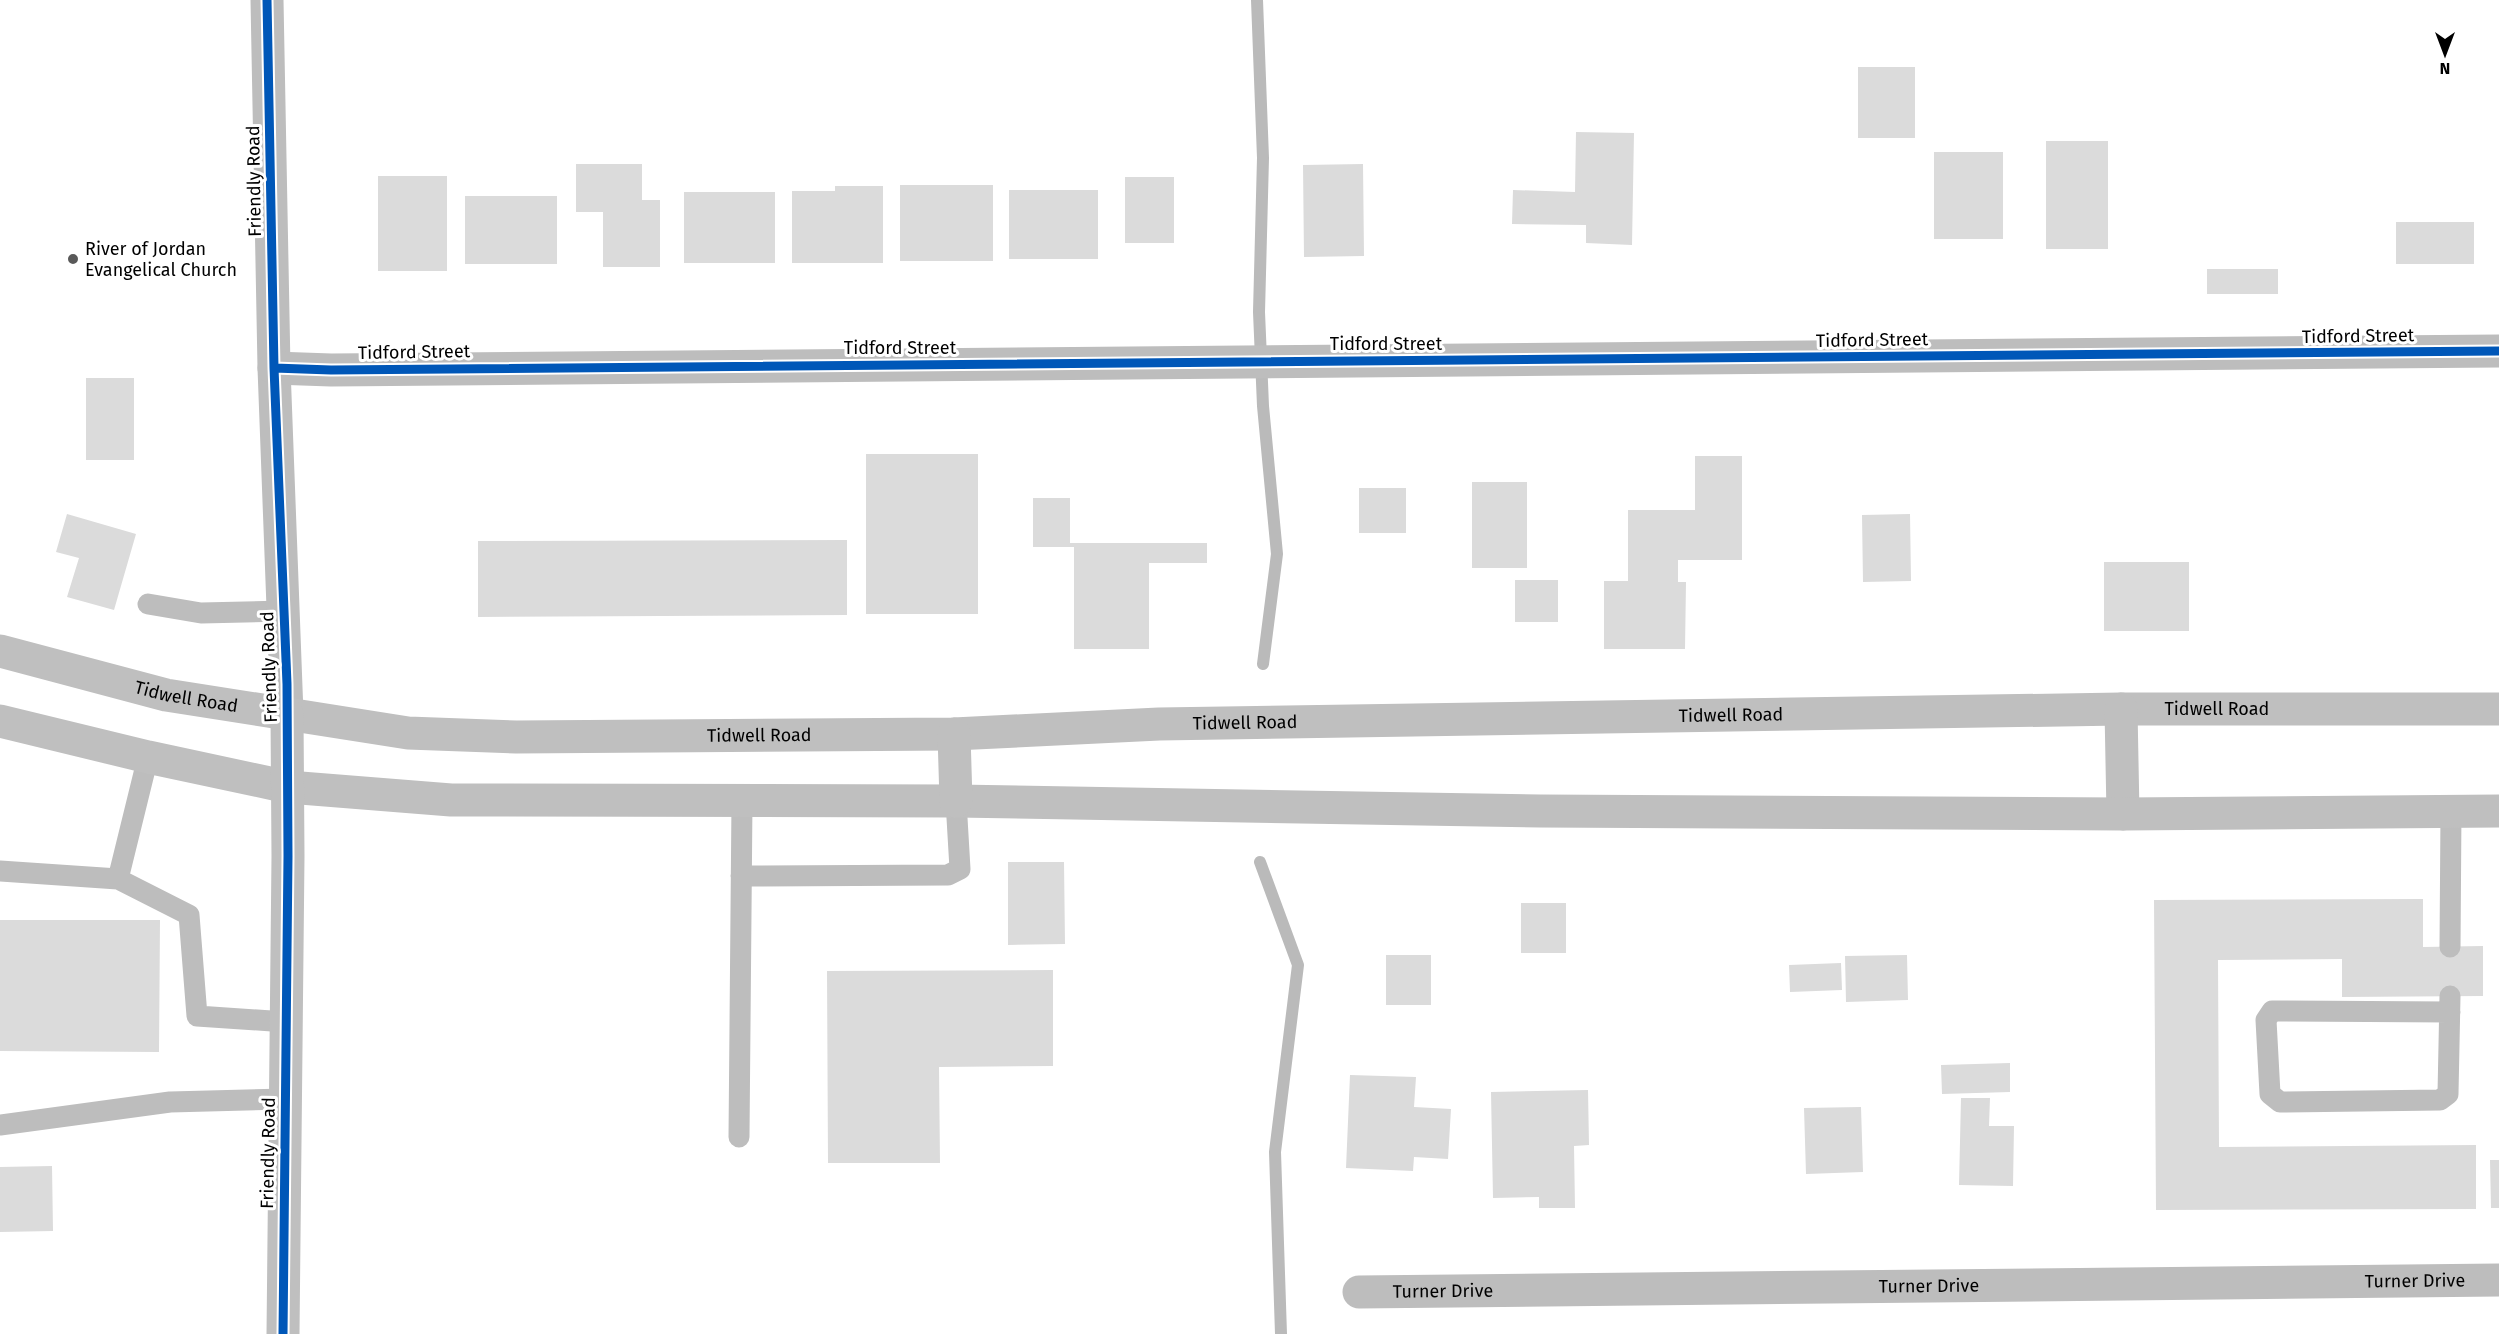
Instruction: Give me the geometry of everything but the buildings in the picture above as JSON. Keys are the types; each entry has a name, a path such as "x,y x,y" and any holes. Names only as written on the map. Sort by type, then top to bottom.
{"main road":[{"name":"Tidwell Road","path":"0,651 166,695 408,733 516,737 954,734 1170,724 2121,709 2499,709"},
{"path":"2121,709 2123,814"},
{"name":"Friendly Road","path":"283,1334 287,714"},
{"path":"0,722 288,787 451,800 956,801 1540,812 2123,814 2499,811"},
{"path":"954,734 956,801"}],"street":[{"name":"Friendly Road","path":"267,0 274,368 287,714"},
{"name":"Tidford Street","path":"274,368 331,370 2499,351"},
{"name":"Turner Drive","path":"1359,1292 2499,1280"}],"lane":[{"path":"148,604 201,613 284,611"},
{"path":"118,879 148,757"},
{"path":"740,1137 742,801"},
{"path":"741,876 948,875 960,868 956,801"},
{"path":"2450,947 2451,812"},
{"path":"0,871 118,879 189,915 197,1016 286,1022"},
{"path":"2450,1004 2448,1094 2439,1100 2280,1102 2270,1094 2266,1020 2271,1011 2450,1004"},
{"path":"0,1125 170,1102 285,1099"}],"waterway":[{"path":"1257,0 1263,158 1259,312 1263,406 1277,554 1263,664"},
{"path":"1260,862 1298,965 1275,1152 1281,1334"}],"cycle path":[{"path":"267,0 274,368 287,684 288,856 283,1334"},
{"path":"274,368 331,370 2499,351"}],"place":[{"name":"River of Jordan Evangelical Church","path":"73,259"}]}
